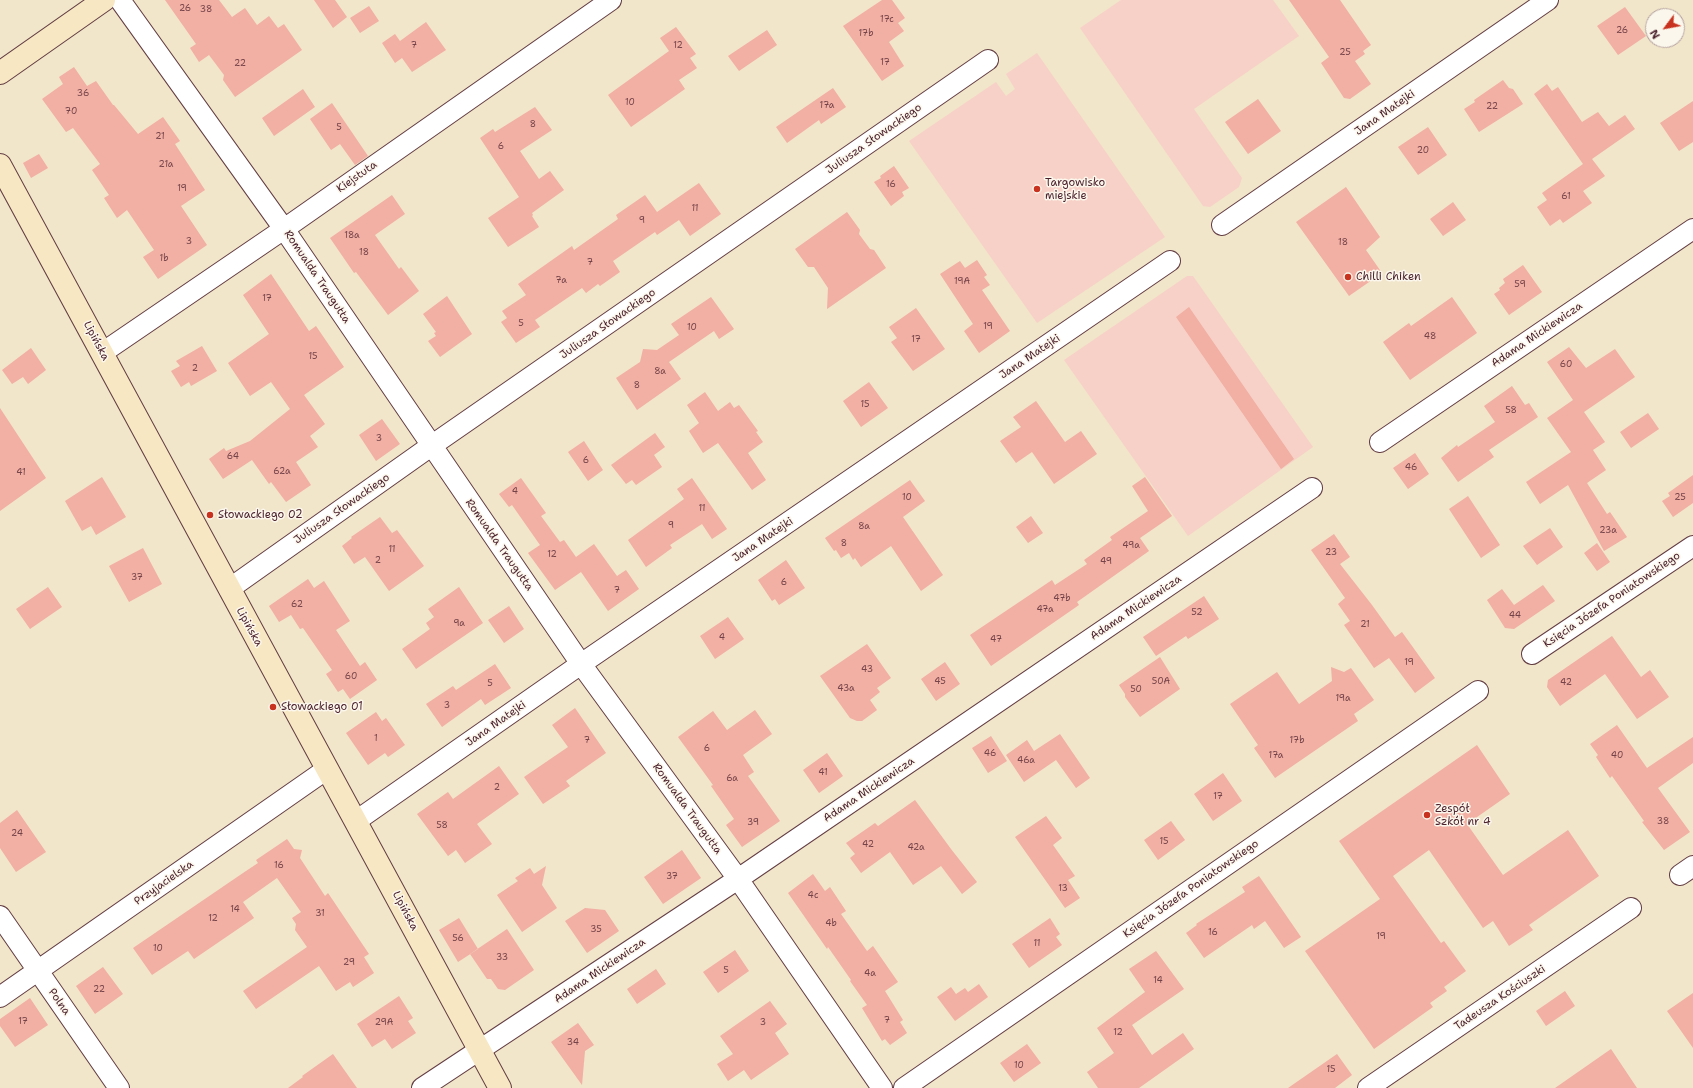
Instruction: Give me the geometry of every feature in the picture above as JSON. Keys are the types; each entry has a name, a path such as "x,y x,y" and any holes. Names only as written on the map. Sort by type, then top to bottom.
{"street":[{"path":"0,73 104,0"},
{"name":"Romualda Traugutta","path":"120,0 284,229 581,664 738,880 882,1088"},
{"name":"Kiejstuta","path":"102,352 284,229 611,0"},
{"name":"Jana Matejki","path":"1222,225 1548,0"},
{"name":"Juliusza Słowackiego","path":"229,589 431,446 988,60"},
{"name":"Lipińska","path":"0,165 500,1088"},
{"name":"Adama Mickiewicza","path":"1380,442 1693,228"},
{"name":"Jana Matejki","path":"356,821 581,664 1170,261"},
{"name":"Adama Mickiewicza","path":"422,1088 738,880 1312,488"},
{"name":"Księcia Józefa Poniatowskiego","path":"1532,654 1693,546"},
{"name":"Księcia Józefa Poniatowskiego","path":"904,1088 1478,691"},
{"name":"Przyjacielska","path":"0,997 327,769"},
{"name":"Tadeusza Kościuszki","path":"1368,1088 1631,908"},
{"name":"Polna","path":"0,916 118,1088"}],"shaded area":[{"path":"1121,0 1273,0 1299,36 1194,109 1242,178 1239,187 1210,207 1203,206 1080,28"},
{"name":"Targowisko miejskie","path":"1037,53 1165,237 1037,323 909,141 996,82 1006,96 1015,89 1006,74"},
{"path":"1187,276 1193,276 1313,447 1188,536 1064,360"}],"building":[{"path":"165,0 219,0 232,17 245,8 257,25 269,16 278,28 284,24 302,50 235,97 223,80 224,75 209,55 199,62 190,48 196,44"},
{"path":"314,0 335,0 347,17 333,28"},
{"path":"882,0 892,0 905,18 898,23 904,31 889,42 904,66 882,81 843,26"},
{"path":"1289,0 1340,0 1371,45 1363,51 1365,54 1355,61 1371,84 1350,99 1344,98 1321,63 1329,57"},
{"path":"369,6 379,21 360,33 350,18"},
{"path":"1625,7 1645,37 1618,55 1597,26"},
{"path":"426,22 446,50 412,72 402,58 395,63 382,43 395,34 400,41"},
{"path":"676,27 696,54 690,58 697,68 679,80 685,89 631,127 608,95 669,51 660,38"},
{"path":"767,30 777,45 739,71 728,56"},
{"path":"74,67 87,86 96,81 113,105 138,134 163,117 180,141 175,144 205,190 181,206 207,245 158,279 143,257 154,250 127,210 117,218 104,198 109,195 92,170 100,164 73,128 66,132 42,99 63,84 59,77"},
{"path":"1503,80 1509,88 1513,89 1523,104 1479,132 1464,109 1475,102 1474,100"},
{"path":"1547,84 1552,91 1558,87 1582,122 1598,112 1609,126 1625,115 1635,129 1592,159 1605,176 1583,191 1592,203 1563,223 1560,219 1550,226 1537,207 1547,200 1542,193 1583,164 1534,94"},
{"path":"833,88 846,107 821,124 819,120 787,143 776,127"},
{"path":"303,89 315,107 274,136 262,118"},
{"path":"1258,99 1281,131 1248,154 1225,122"},
{"path":"1693,101 1693,142 1679,151 1660,123"},
{"path":"332,103 368,156 355,165 340,144 331,150 310,119"},
{"path":"535,107 552,130 520,151 539,179 550,171 564,190 532,213 532,216 539,227 508,247 488,218 519,197 480,138 493,129 495,132"},
{"path":"1428,127 1447,155 1418,175 1398,147"},
{"path":"39,154 48,168 31,178 23,163"},
{"path":"894,166 909,188 902,192 904,196 891,206 874,182 881,178 880,176"},
{"path":"699,183 721,214 690,236 679,220 657,235 655,232 613,261 620,272 600,286 598,284 586,293 582,288 535,320 540,327 516,343 501,322 507,318 502,311 526,295 518,284 572,246 574,250 618,219 616,215 645,195 657,212"},
{"path":"1346,187 1380,237 1366,250 1382,273 1349,296 1296,222"},
{"path":"392,195 405,214 375,235 399,269 401,267 419,291 388,315 356,272 354,273 330,238"},
{"path":"1453,202 1466,220 1443,236 1430,219"},
{"path":"847,212 860,230 859,234 870,249 874,250 886,268 827,309 828,288 814,267 808,267 795,249"},
{"path":"977,260 987,275 984,277 990,285 982,290 1010,331 979,353 964,331 973,324 940,274 960,261 965,268"},
{"path":"1523,265 1542,292 1509,315 1494,294 1500,290 1499,288 1505,283 1503,279"},
{"path":"271,274 309,331 316,326 344,367 304,395 325,424 310,436 318,447 296,462 311,485 286,502 271,482 269,484 252,460 223,479 209,459 224,448 226,451 250,441 290,409 271,382 250,396 228,363 269,334 243,295"},
{"path":"447,296 472,334 440,357 428,341 436,336 434,333 436,332 423,314"},
{"path":"711,297 734,329 719,339 714,331 669,362 681,379 637,410 616,378 640,362 643,349 657,350 679,335 671,324"},
{"path":"1452,297 1477,333 1410,380 1383,342 1409,323 1411,326"},
{"path":"1189,307 1294,459 1281,469 1176,317"},
{"path":"916,308 945,349 913,371 891,342 897,338 889,327"},
{"path":"202,346 217,371 191,386 189,382 181,387 171,371 180,366 176,361"},
{"path":"1569,347 1586,368 1615,349 1635,377 1584,412 1605,442 1593,450 1606,470 1587,483 1607,514 1610,512 1627,537 1604,551 1568,485 1540,504 1526,482 1571,452 1547,418 1573,400 1547,362"},
{"path":"31,348 46,370 28,384 23,377 12,384 2,370"},
{"path":"869,382 888,408 861,427 843,401"},
{"path":"1512,386 1525,405 1529,403 1538,417 1489,450 1494,457 1458,482 1441,458 1457,445 1458,447 1495,422 1484,406"},
{"path":"705,392 718,411 730,402 734,408 739,405 758,431 756,432 763,442 748,453 766,480 752,490 718,443 703,453 689,431 699,423 687,405"},
{"path":"1036,401 1065,442 1081,431 1097,454 1054,484 1032,452 1016,463 1000,441 1021,427 1013,417"},
{"path":"0,408 46,478 0,511"},
{"path":"1648,413 1659,429 1631,448 1620,432"},
{"path":"382,419 400,444 376,461 359,435"},
{"path":"655,433 665,447 654,455 662,467 636,485 632,480 626,484 611,465"},
{"path":"584,441 603,470 588,481 568,452"},
{"path":"1415,453 1429,474 1408,489 1393,468"},
{"path":"1693,475 1693,503 1673,517 1662,501 1670,496 1668,493"},
{"path":"102,477 126,517 96,535 91,526 82,531 65,501"},
{"path":"1145,477 1172,516 1140,538 1149,551 1077,602 1079,605 991,666 970,635 1052,580 1055,585 1087,564 1084,560 1112,540 1110,537 1148,511 1132,486"},
{"path":"521,478 546,513 541,516 560,542 564,540 576,557 594,544 617,576 626,570 639,589 608,611 581,572 555,590 528,553 540,545 512,505 509,507 499,494"},
{"path":"692,478 727,529 712,539 702,524 670,545 672,548 646,567 628,540 684,499 677,489"},
{"path":"910,480 925,501 903,517 943,575 921,591 891,546 861,567 855,558 853,560 849,553 841,558 825,538"},
{"path":"1468,496 1500,545 1481,558 1449,509"},
{"path":"1031,516 1043,533 1028,543 1016,527"},
{"path":"380,517 392,533 397,530 424,566 389,591 365,557 354,564 342,546 352,538 351,537"},
{"path":"1550,528 1563,547 1537,565 1523,546"},
{"path":"1334,534 1350,557 1340,564 1395,637 1402,632 1435,678 1415,693 1389,658 1374,668 1344,625 1350,621 1338,604 1345,598 1311,550"},
{"path":"1597,543 1610,562 1597,571 1584,553"},
{"path":"143,548 162,584 129,602 109,566"},
{"path":"786,560 805,588 779,605 775,599 772,601 758,580"},
{"path":"308,579 314,588 324,581 350,621 336,630 360,666 365,662 377,680 350,699 343,689 338,692 326,674 332,670 303,628 300,629 291,615 279,622 269,606"},
{"path":"1543,585 1555,601 1514,629 1505,628 1487,600 1502,589 1514,605"},
{"path":"48,587 62,607 30,629 16,609"},
{"path":"459,587 483,623 416,669 402,649 430,629 426,623 434,617 428,609"},
{"path":"1204,596 1219,619 1188,639 1186,636 1156,656 1143,637"},
{"path":"509,606 524,629 504,643 488,620"},
{"path":"728,617 744,639 715,659 700,636"},
{"path":"1612,636 1641,677 1650,670 1669,697 1637,719 1605,674 1560,706 1547,687 1548,680"},
{"path":"867,644 891,678 877,688 880,692 870,700 877,710 862,721 857,721 850,718 820,676"},
{"path":"1160,657 1180,689 1140,717 1125,697 1125,694 1119,685"},
{"path":"945,662 960,684 936,701 921,679"},
{"path":"495,664 511,688 485,705 481,699 442,727 426,704 453,686 456,690"},
{"path":"1331,667 1344,672 1351,668 1374,700 1354,714 1358,721 1275,778 1254,748 1258,745 1230,704 1277,672 1299,704 1332,681"},
{"path":"575,708 606,753 566,781 570,786 543,804 524,777 568,747 552,725"},
{"path":"755,710 772,734 743,755 754,772 748,776 780,821 742,847 726,825 734,819 711,786 713,785 678,737 713,711 727,730"},
{"path":"376,712 382,721 386,718 405,745 388,757 385,753 368,765 346,733"},
{"path":"1617,725 1647,768 1693,737 1693,763 1658,788 1690,832 1664,850 1642,822 1644,821 1612,776 1610,778 1596,757 1598,755 1590,744"},
{"path":"1060,734 1090,778 1076,788 1056,760 1024,782 1006,755 1027,740 1034,751"},
{"path":"991,736 1007,761 988,773 972,748"},
{"path":"1477,745 1510,794 1467,824 1503,875 1568,830 1599,876 1529,925 1533,930 1509,946 1493,921 1483,928 1429,850 1393,876 1441,943 1444,941 1466,971 1444,987 1447,991 1430,1003 1433,1007 1374,1049 1305,951 1380,899 1339,841"},
{"path":"827,753 843,776 819,793 803,770"},
{"path":"499,766 519,794 477,824 492,844 465,863 456,850 448,856 417,814 448,792 453,799"},
{"path":"1223,773 1242,801 1213,821 1194,794"},
{"path":"915,800 977,882 962,894 941,866 913,885 890,852 861,873 850,858 855,854 846,843 875,823 878,826"},
{"path":"17,810 46,852 16,872 0,848 0,823"},
{"path":"1046,816 1062,838 1053,845 1075,876 1068,880 1080,898 1065,908 1015,837"},
{"path":"1171,821 1185,840 1158,860 1144,840"},
{"path":"287,839 294,849 302,850 300,858 325,896 328,893 369,954 364,957 374,973 353,987 350,982 336,991 319,966 256,1009 243,991 307,947 295,930 296,924 292,918 301,912 277,878 243,902 254,918 194,959 188,951 152,975 133,948 258,863 256,860"},
{"path":"682,850 701,878 663,904 644,877"},
{"path":"546,866 542,885 557,908 522,932 497,895 518,881 515,878 530,868 534,874"},
{"path":"813,874 825,891 830,887 846,911 841,914 867,951 873,946 898,982 885,991 903,1020 900,1022 907,1033 890,1045 885,1039 882,1041 862,1008 867,1005 828,947 827,949 788,893"},
{"path":"1259,876 1301,937 1284,948 1265,921 1254,929 1252,925 1204,958 1186,933 1197,925 1196,924 1245,892 1242,887"},
{"path":"585,908 605,910 619,931 587,953 565,921"},
{"path":"459,918 478,949 458,962 439,930"},
{"path":"1050,918 1060,934 1056,937 1062,945 1029,968 1012,944"},
{"path":"507,929 534,970 505,990 498,989 491,979 487,979 470,954"},
{"path":"735,950 749,971 718,993 703,972"},
{"path":"1156,951 1184,989 1132,1025 1152,1055 1183,1033 1194,1049 1139,1088 1098,1088 1087,1072 1114,1053 1097,1028 1145,992 1129,969"},
{"path":"103,967 123,994 95,1014 76,986"},
{"path":"656,969 666,984 637,1004 627,989"},
{"path":"979,984 988,997 955,1021 937,997 951,987 956,994 965,988 968,992"},
{"path":"1565,991 1575,1006 1546,1026 1536,1011"},
{"path":"1693,993 1693,1048 1667,1011"},
{"path":"399,996 413,1018 408,1021 416,1033 392,1049 385,1039 372,1047 357,1024"},
{"path":"30,998 48,1025 15,1047 0,1026 0,1019"},
{"path":"770,1001 787,1024 775,1033 789,1054 751,1080 744,1070 728,1081 717,1064 733,1054 720,1036"},
{"path":"578,1023 594,1045 585,1051 582,1085 551,1042"},
{"path":"1027,1044 1041,1063 1014,1082 1000,1063"},
{"path":"1611,1049 1637,1088 1555,1088"},
{"path":"333,1054 357,1088 288,1088 303,1077 302,1076"},
{"path":"1337,1054 1352,1075 1335,1088 1288,1088"}],"place":[{"name":"Targowisko miejskie","path":"1037,189"},
{"name":"Chilli Chiken","path":"1348,277"},
{"name":"Słowackiego 02","path":"210,515"},
{"name":"Słowackiego 01","path":"273,707"},
{"name":"Zespół Szkół nr 4","path":"1427,815"}]}
